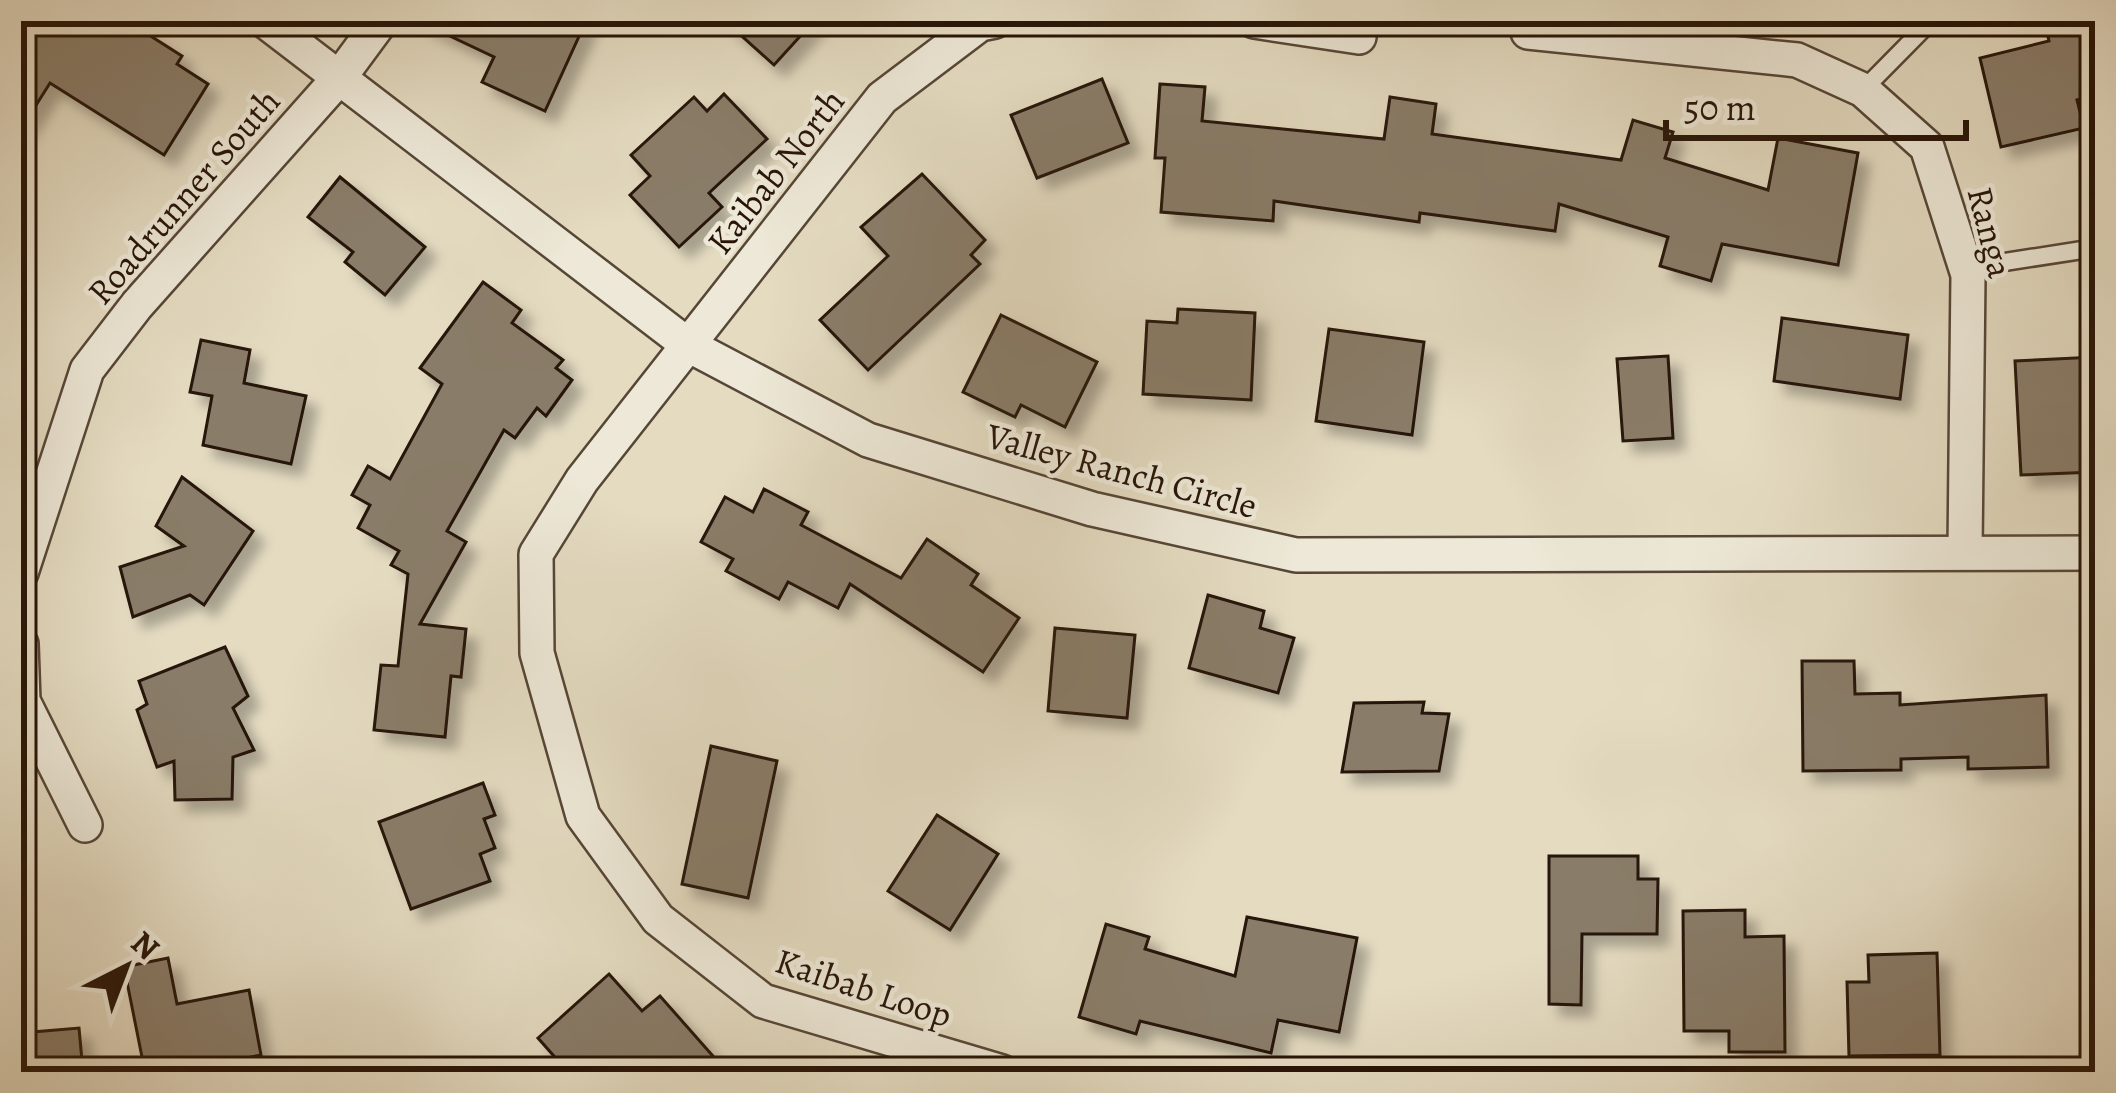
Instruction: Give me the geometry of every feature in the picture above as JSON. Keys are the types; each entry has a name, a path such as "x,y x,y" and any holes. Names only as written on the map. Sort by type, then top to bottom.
{"street":[{"name":"Valley Ranch Circle","path":"265,21 688,345 868,440 1092,508 1296,555 2095,553"},
{"name":"Roadrunner South","path":"21,573 87,370 136,305 339,78 382,21"},
{"name":"Kaibab North","path":"688,345 882,98 980,24 995,21"},
{"path":"1254,21 1360,37"},
{"name":"Ranga","path":"1528,32 1796,60 1863,90 1927,147 1966,268 1965,550"},
{"name":"Kaibab Loop","path":"688,345 582,480 536,554 537,653 583,816 658,920 763,1001 1001,1072"},
{"path":"21,644 23,701 85,825"}],"lane":[{"path":"1863,90 1931,21"},
{"path":"1966,268 2095,248"}],"building":[{"path":"21,21 127,21 182,56 177,64 208,84 164,155 50,83 21,129"},
{"path":"418,21 586,21 545,111 482,82 494,57"},
{"path":"725,21 814,21 774,65"},
{"path":"2044,21 2095,21 2095,96 2077,100 2084,128 2001,147 1980,58 2049,41"},
{"path":"1102,79 1128,143 1037,178 1011,115"},
{"path":"1160,84 1205,87 1202,121 1384,139 1390,97 1436,104 1432,134 1621,160 1633,120 1673,132 1665,158 1768,190 1778,138 1858,153 1838,265 1722,244 1711,281 1660,266 1668,237 1559,204 1555,231 1420,213 1419,222 1274,201 1273,221 1161,212 1165,158 1155,158"},
{"path":"724,94 767,139 709,193 722,207 679,247 630,195 650,176 631,155 694,97 707,111"},
{"path":"922,174 985,240 971,255 980,264 868,370 820,320 888,256 861,227"},
{"path":"340,177 425,247 385,295 345,262 353,252 308,217"},
{"path":"483,282 521,310 512,323 563,360 556,368 572,380 546,416 537,408 515,438 504,430 447,531 466,542 420,624 466,629 461,677 451,676 445,737 374,730 381,665 398,666 408,574 391,565 399,551 358,528 370,505 352,495 368,466 390,479 442,384 420,368"},
{"path":"1178,309 1255,313 1251,400 1143,394 1147,321 1177,323"},
{"path":"1001,315 1097,362 1065,427 1021,405 1015,417 963,392"},
{"path":"1782,318 1908,335 1900,399 1774,381"},
{"path":"1329,329 1424,342 1412,435 1316,421"},
{"path":"201,340 250,350 244,383 306,396 291,464 203,445 212,396 190,392"},
{"path":"1668,356 1673,438 1623,441 1617,359"},
{"path":"2095,357 2095,472 2021,475 2015,361"},
{"path":"182,477 253,531 204,605 190,595 133,617 120,567 184,546 156,526"},
{"path":"764,489 808,512 801,525 901,578 927,539 978,574 971,585 1019,618 983,672 850,584 838,608 788,582 779,599 726,571 733,559 701,542 725,497 753,512"},
{"path":"1208,595 1264,611 1260,628 1294,638 1278,693 1189,668"},
{"path":"1055,628 1135,635 1127,718 1048,711"},
{"path":"225,647 248,696 233,708 254,750 233,757 232,799 175,800 174,761 157,767 137,710 147,704 139,681"},
{"path":"1802,661 1854,661 1855,694 1900,693 1900,705 2046,695 2048,767 1968,769 1968,757 1901,759 1901,770 1803,771"},
{"path":"1424,702 1422,713 1449,714 1439,771 1342,772 1354,703"},
{"path":"711,746 777,761 748,898 682,884"},
{"path":"483,783 495,815 484,819 495,848 480,854 490,881 411,909 379,822"},
{"path":"937,815 998,854 950,930 888,891"},
{"path":"1549,856 1638,856 1638,879 1658,879 1657,934 1582,934 1581,1005 1549,1004"},
{"path":"1745,910 1745,937 1784,936 1785,1052 1729,1052 1729,1031 1684,1031 1683,911"},
{"path":"1247,917 1357,938 1339,1032 1278,1020 1271,1053 1140,1021 1136,1034 1079,1017 1106,924 1149,937 1145,949 1235,976"},
{"path":"1937,953 1940,1055 1849,1056 1847,982 1869,982 1868,955"},
{"path":"168,958 177,1004 249,990 261,1055 242,1059 245,1072 145,1072 124,967"},
{"path":"609,974 642,1011 660,996 727,1072 568,1072 538,1038"},
{"path":"79,1028 83,1072 21,1072 21,1033"}]}
